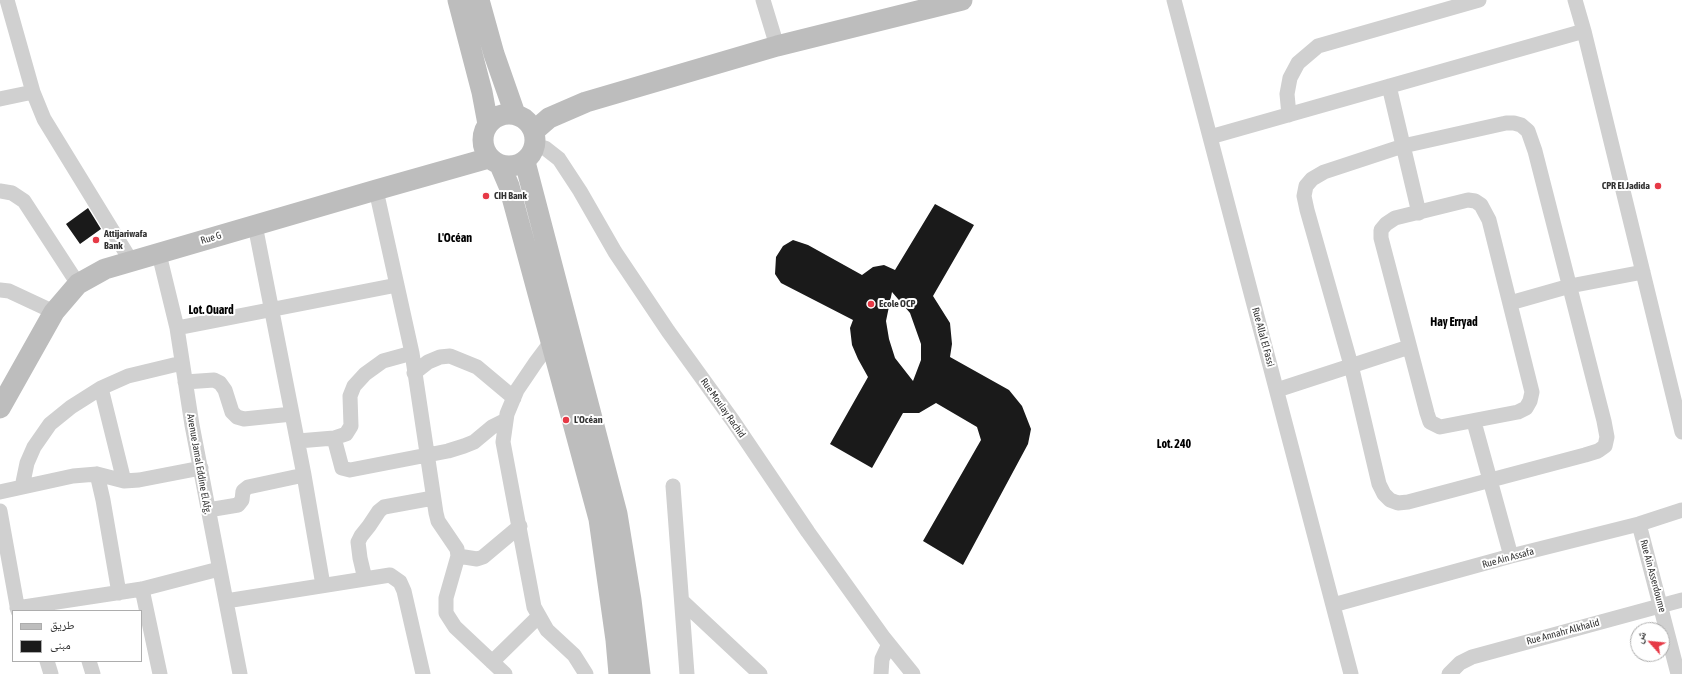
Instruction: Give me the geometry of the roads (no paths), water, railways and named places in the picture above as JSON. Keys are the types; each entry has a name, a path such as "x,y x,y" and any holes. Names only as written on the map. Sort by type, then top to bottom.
{"main road":[{"path":"458,0 482,92 488,124"},
{"path":"479,0 494,54 515,114"},
{"path":"495,162 508,167 517,166 549,118 586,102 776,46 962,0"},
{"path":"619,674 615,632 599,519 509,186 495,162 484,148 484,131 488,124 500,115 515,114 527,120 531,146 617,514 631,600 640,674"},
{"name":"Rue G","path":"0,408 54,312 78,284 105,269 376,190 495,162"}],"street":[{"path":"7,0 33,92 44,119 131,261"},
{"path":"763,0 776,46"},
{"name":"Rue Allal El Fassi","path":"1174,0 1351,674"},
{"path":"1289,115 1287,94 1290,78 1298,63 1318,46 1479,0"},
{"path":"1575,0 1584,31 1682,428"},
{"path":"1210,137 1584,31"},
{"path":"1389,86 1419,213"},
{"path":"0,99 33,92"},
{"path":"1506,123 1522,125 1528,131 1535,151 1570,286 1604,421 1607,437 1605,446 1585,454 1408,502 1398,503 1390,500 1384,494 1379,484 1351,365 1307,210 1304,196 1306,186 1312,179 1324,172 1403,146 1506,123"},
{"name":"Rue Moulay Rachid","path":"531,146 545,148 559,159 580,191 615,252 668,331 733,421 808,532 889,644 913,674"},
{"path":"376,190 412,353 433,498 438,521 457,549 458,556 448,591 446,613 455,627 505,674"},
{"path":"0,191 12,193 24,201 78,284"},
{"path":"1468,200 1475,201 1481,205 1489,220 1529,378 1532,392 1530,401 1526,408 1518,412 1474,422 1440,427 1430,422 1381,238 1381,230 1386,224 1395,218 1419,213 1468,200"},
{"path":"256,225 271,311 298,441 322,585"},
{"name":"Avenue Jamal Eddine El Afg.","path":"159,254 177,328 208,510 240,674"},
{"path":"1510,303 1570,286 1644,272"},
{"path":"177,328 397,286"},
{"path":"0,290 9,291 54,312"},
{"path":"551,342 536,362 506,414 503,442 534,607 547,630 574,655 586,674"},
{"path":"1277,390 1409,347"},
{"path":"298,441 334,438 346,434 352,426 350,396 354,386 365,374 383,361 412,353"},
{"path":"414,373 428,362 440,357 450,356 477,367 514,398"},
{"path":"22,487 27,463 34,447 50,424 71,407 101,388 128,376 182,363"},
{"path":"185,382 214,380 220,383 225,390 232,412 237,417 244,420 292,414"},
{"path":"101,388 124,482"},
{"path":"334,438 339,463 342,468 346,470 448,451 474,442 492,427 506,420"},
{"path":"1474,422 1491,479 1511,556"},
{"path":"0,492 73,476 97,474 124,482 201,468"},
{"path":"97,474 119,593"},
{"path":"208,510 238,505 242,500 243,491 248,487 304,475"},
{"path":"673,486 687,674"},
{"path":"365,579 358,542 379,511 384,507 433,498"},
{"name":"Rue Ain Assafa","path":"1333,605 1511,556 1639,524 1682,510"},
{"path":"0,511 18,609 142,589 219,569"},
{"name":"Rue Ain Asserdoume","path":"1639,524 1678,674"},
{"path":"458,556 477,559 483,557 520,526"},
{"path":"226,601 390,575 400,582 404,591 423,674"},
{"path":"142,589 160,674"},
{"name":"Rue Annahr Alkhalid","path":"1450,674 1460,663 1472,657 1682,600"},
{"path":"682,602 760,674"},
{"path":"492,662 539,616"},
{"path":"881,674 882,659 889,644"},
{"path":"47,662 50,674"},
{"path":"89,662 93,674"}],"place":[{"name":"CPR El Jadida","path":"1658,186"},
{"name":"CIH Bank","path":"486,196"},
{"name":"Attijariwafa Bank","path":"96,240"},
{"name":"Ecole OCP","path":"871,304"},
{"name":"L'Océan","path":"566,420"}],"district":[{"name":"L'Océan","path":"455,238"},
{"name":"Lot. Ouard","path":"211,310"},
{"name":"Hay Erryad","path":"1454,322"},
{"name":"Lot. 240","path":"1174,444"}]}
